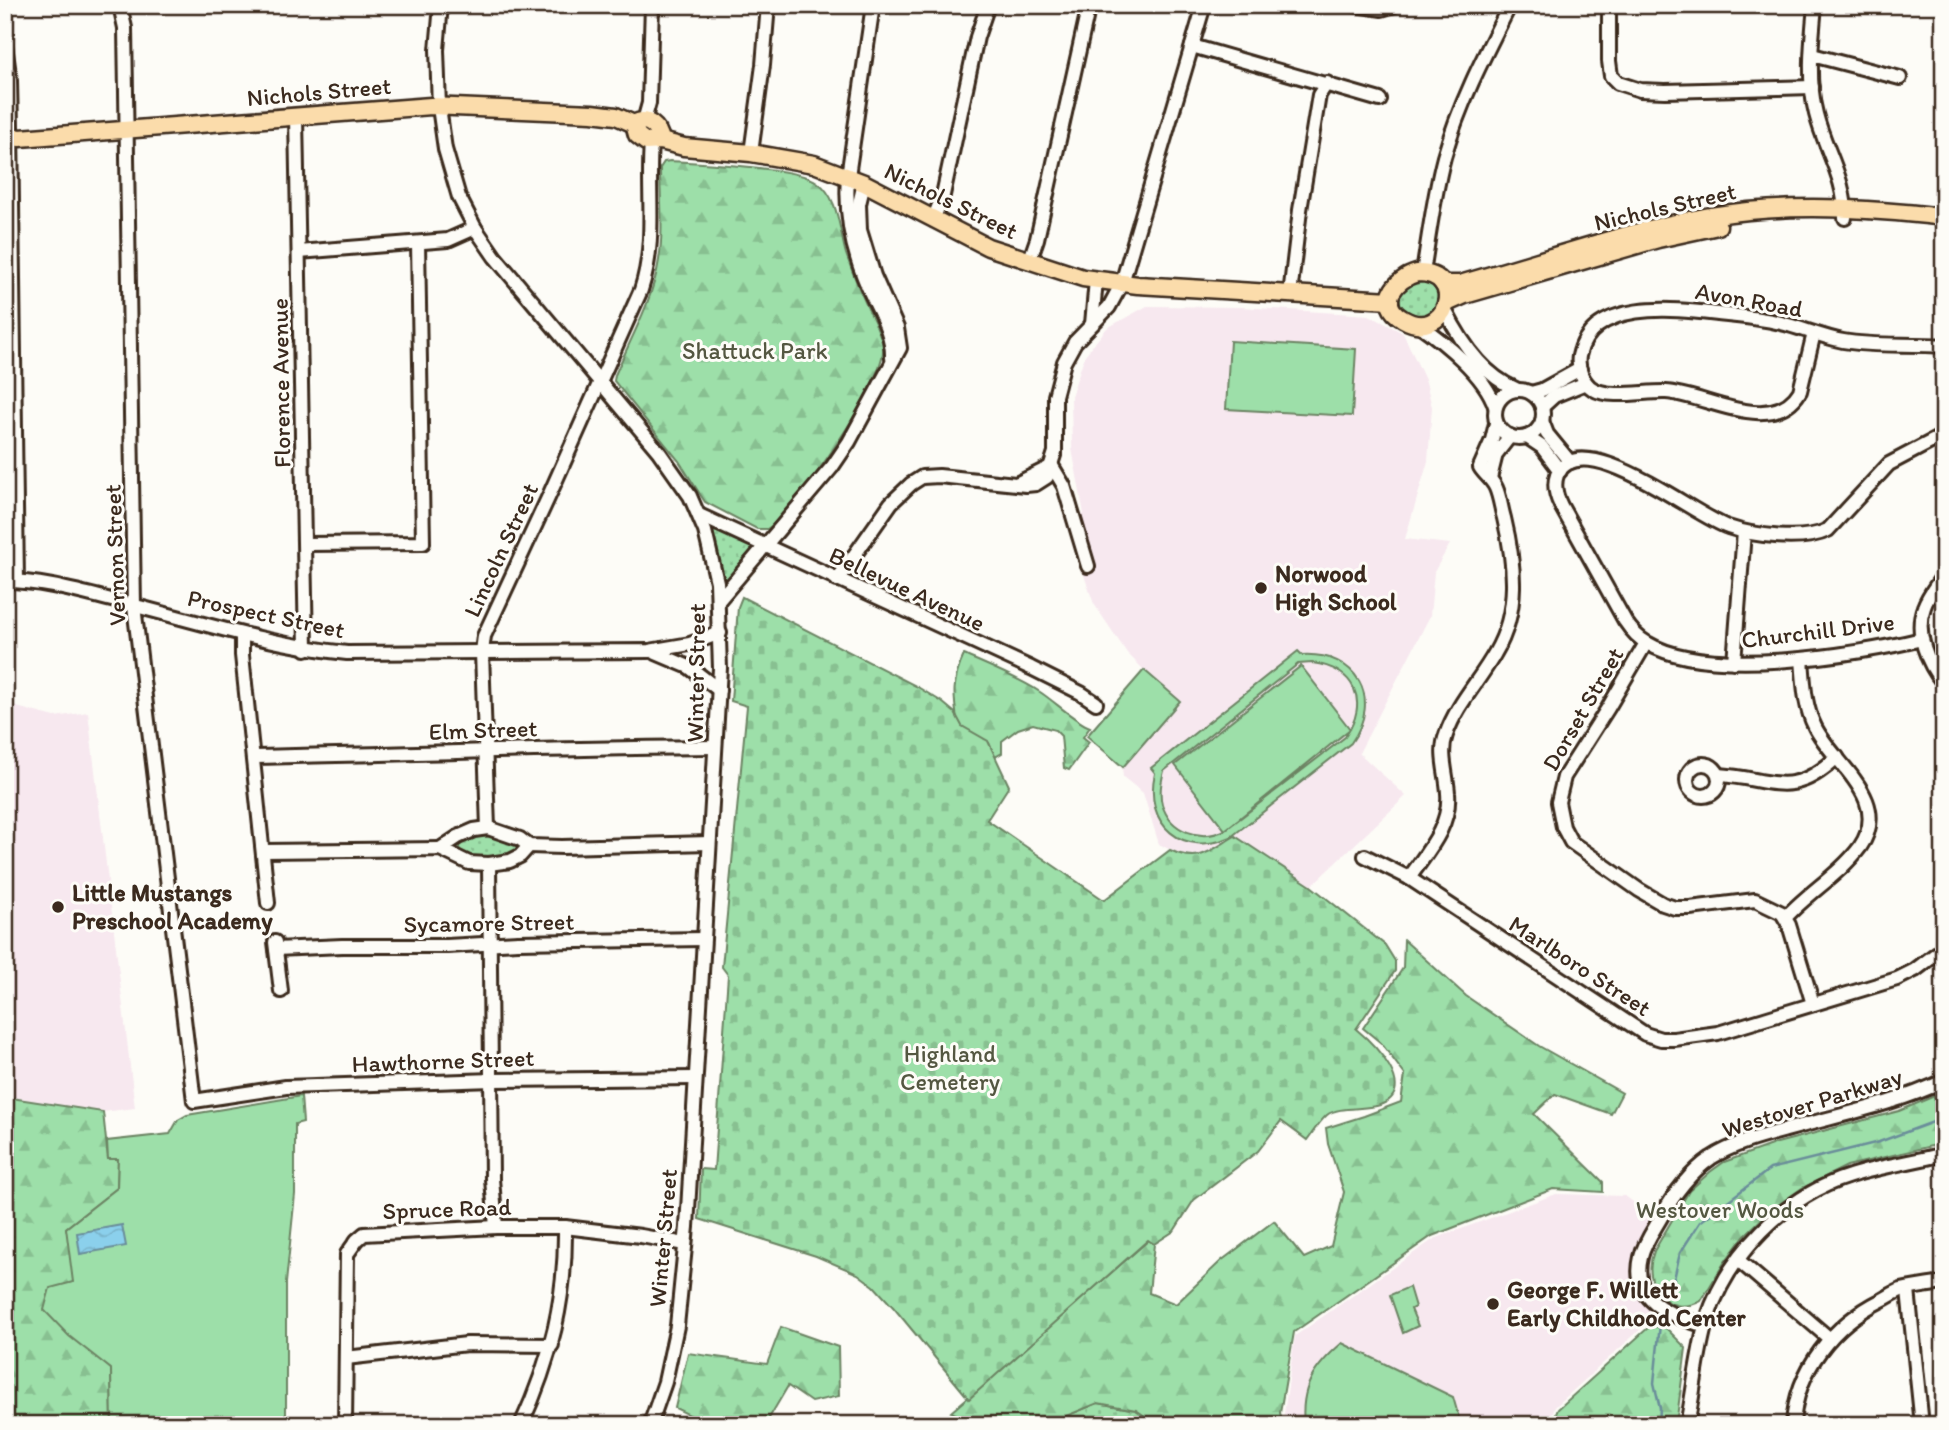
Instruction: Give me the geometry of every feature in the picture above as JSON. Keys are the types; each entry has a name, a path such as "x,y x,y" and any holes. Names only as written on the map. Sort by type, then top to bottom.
{"main road":[{"name":"Nichols Street","path":"8,137 439,107 592,113 639,122"},
{"path":"639,122 653,125 656,142"},
{"name":"Nichols Street","path":"656,142 799,160 864,183 969,239 1029,262 1096,280 1390,300"},
{"name":"Nichols Street","path":"1446,306 1465,295 1689,221 1789,208 1944,217"},
{"name":"Nichols Street","path":"1845,213 1944,227"},
{"name":"Nichols Street","path":"1443,284 1460,284 1637,240"},
{"path":"1423,273 1443,284 1447,294 1446,306 1432,321 1418,324 1395,313 1390,300 1393,288 1398,282 1410,275 1423,273"}],"street":[{"name":"Vernon Street","path":"120,5 125,28 134,606 194,1101"},
{"name":"Winter Street","path":"440,5 437,50 439,107 445,149 459,197 475,228 495,257 671,467 690,496 712,556 719,600 719,690 685,1244 677,1326 665,1382 650,1425"},
{"path":"639,122 649,103 652,5"},
{"path":"751,153 768,5"},
{"path":"873,5 846,202 860,267 880,302"},
{"path":"933,220 943,195 974,47 988,5"},
{"path":"1029,262 1037,239 1089,5"},
{"path":"1088,566 1064,486 1052,466 1055,452 1055,397 1069,351 1109,307 1122,283 1204,5"},
{"path":"1355,5 1382,9 1395,5"},
{"path":"1423,273 1436,194 1448,144 1463,103 1510,5"},
{"path":"1609,5 1611,76 1618,83 1628,87 1665,91 1812,88"},
{"path":"1815,5 1812,88 1815,112 1843,185 1845,213"},
{"path":"5,45 10,81 8,137 11,581"},
{"path":"1192,46 1380,100"},
{"path":"1812,55 1900,78"},
{"path":"1290,295 1300,210 1319,95 1327,83"},
{"name":"Florence Avenue","path":"296,117 306,649"},
{"name":"Lincoln Street","path":"488,828 482,652 486,629 635,304 648,266 656,142"},
{"path":"719,600 832,467 891,365 891,337 860,230 859,204 864,183"},
{"path":"299,252 455,238 475,228"},
{"path":"305,544 423,543 418,243"},
{"path":"1091,324 1096,280"},
{"path":"1446,306 1460,335 1483,364 1499,380 1516,389 1531,393 1542,390 1580,369 1586,383 1594,390 1608,394 1668,392 1745,411 1776,410 1795,399 1800,391 1814,333"},
{"name":"Avon Road","path":"1580,369 1579,356 1582,347 1595,329 1611,319 1649,309 1670,308 1768,320 1857,343 1944,346"},
{"path":"1409,878 1445,823 1448,794 1444,764 1445,736 1454,716 1500,645 1511,614 1514,585 1510,546 1498,492 1480,467 1496,423 1491,394 1443,342 1418,324"},
{"path":"1542,407 1554,396 1586,383"},
{"path":"1495,406 1503,395 1516,389"},
{"path":"1531,393 1542,407 1546,435 1565,466"},
{"path":"1527,437 1542,421"},
{"path":"1496,423 1501,431 1510,436 1527,437 1539,443 1565,466"},
{"path":"1565,466 1589,459 1615,466 1635,475 1709,520 1744,532 1806,536 1828,530 1889,464 1944,435"},
{"path":"1490,478 1496,454 1510,436"},
{"path":"837,580 891,503 922,477 939,476 1017,484 1052,466"},
{"name":"Churchill Drive","path":"1565,466 1555,488 1561,506 1625,621 1646,643 1684,656 1734,662 1802,659 1922,639 1921,614 1924,605 1944,574"},
{"name":"Bellevue Avenue","path":"699,515 1031,668 1096,703"},
{"path":"1734,662 1744,532"},
{"name":"Prospect Street","path":"11,581 45,584 306,649 346,653 649,650 690,644 720,633"},
{"path":"242,635 268,903"},
{"path":"1922,639 1929,662 1944,684"},
{"name":"Dorset Street","path":"1646,643 1564,777 1558,802 1563,827 1571,842 1663,904 1675,908 1690,908 1755,900 1771,906 1786,917"},
{"name":"Prospect Street","path":"649,650 675,659 719,690"},
{"path":"1802,659 1805,699 1810,715 1822,740 1860,785 1869,808 1866,834 1846,864 1803,899 1786,917 1813,1004"},
{"name":"Elm Street","path":"253,757 715,747"},
{"path":"1719,775 1791,785 1813,777 1837,757"},
{"path":"440,849 474,830 488,828 520,839 529,846 709,843"},
{"path":"264,851 440,849 469,863 489,864 510,861 520,856 529,846"},
{"name":"Marlboro Street","path":"1365,856 1409,878 1646,1034 1661,1039 1718,1033 1897,979 1944,948"},
{"path":"489,864 492,1179 496,1227"},
{"name":"Sycamore Street","path":"281,991 275,945 490,945 518,942 703,939"},
{"name":"Hawthorne Street","path":"194,1101 286,1087 493,1080 695,1078"},
{"name":"Westover Parkway","path":"1705,1326 1657,1307 1647,1295 1642,1281 1642,1253 1681,1184 1704,1164 1731,1148 1774,1133 1896,1101 1944,1081"},
{"path":"1687,1425 1705,1326 1715,1299 1738,1260 1759,1234 1777,1217 1817,1190 1850,1176 1944,1154"},
{"name":"Spruce Road","path":"345,1425 347,1254 364,1234 496,1227 565,1227 685,1244"},
{"path":"521,1425 538,1389 552,1345 565,1261 565,1227"},
{"path":"1738,1260 1830,1339"},
{"path":"1793,1425 1796,1399 1816,1356 1852,1318 1867,1307 1902,1290 1944,1283"},
{"path":"1908,1290 1922,1425"},
{"path":"346,1358 467,1345 552,1345"}],"shaded area":[{"name":"Norwood High School","path":"1147,306 1241,307 1369,315 1403,333 1426,382 1432,407 1428,461 1405,539 1450,544 1434,572 1430,616 1359,753 1406,796 1311,886 1235,836 1203,855 1192,857 1182,856 1159,844 1143,793 1123,777 1122,767 1087,736 1144,670 1127,653 1094,604 1065,521 1084,514 1072,449 1071,396 1085,355 1107,328"},
{"name":"Little Mustangs Preschool Academy","path":"5,704 55,717 88,712 135,1108 103,1112 5,1097"},
{"name":"George F. Willett Early Childhood Center","path":"1556,1194 1625,1196 1653,1216 1633,1256 1638,1291 1654,1317 1555,1407 1547,1425 1288,1425 1284,1414 1295,1336 1434,1239"}],"green space":[{"name":"Shattuck Park","path":"664,162 769,169 817,182 830,196 834,205 846,254 881,337 883,348 880,364 855,415 817,473 780,518 767,529 757,529 705,502 679,461 614,381 647,304 656,275 661,237 660,168"},
{"path":"1422,280 1436,289 1439,306 1426,314 1412,316 1402,310 1397,295 1409,282"},
{"path":"1230,341 1356,349 1352,416 1226,409"},
{"path":"713,528 756,548 728,582 723,577"},
{"name":"Highland Cemetery","path":"742,597 942,702 955,713 962,726 988,741 1009,786 987,820 1104,900 1170,850 1197,856 1235,836 1311,886 1385,945 1395,961 1395,971 1356,1029 1382,1055 1389,1067 1396,1089 1391,1098 1380,1105 1332,1112 1322,1120 1307,1140 1281,1121 1258,1151 1194,1200 1174,1231 1154,1244 1148,1240 969,1399 894,1308 874,1286 858,1274 816,1256 699,1219 701,1169 714,1170 728,975 722,967 747,706 731,701 738,607"},
{"path":"1298,651 1302,655 1321,656 1337,661 1359,681 1365,710 1351,743 1231,837 1197,843 1183,840 1170,832 1161,822 1155,808 1155,773 1151,768","holes":["1298,664 1327,666 1348,679 1357,700 1353,724 1345,737 1225,830 1206,835 1188,832 1172,822 1161,800 1164,771"]},
{"path":"964,655 1031,687 1090,727 1083,737 1089,742 1069,770 1064,768 1061,736 1055,730 1033,724 1018,729 1002,741 1002,753 995,757 989,743 960,741 955,688"},
{"path":"1301,666 1350,729 1225,830 1175,765"},
{"path":"1144,670 1180,701 1123,767 1087,736"},
{"path":"477,836 504,837 520,846 497,858 468,857 458,845"},
{"path":"1404,940 1466,996 1539,1046 1622,1093 1611,1114 1555,1094 1534,1114 1603,1182 1603,1192 1553,1189 1432,1236 1294,1332 1280,1413 1284,1425 1158,1425 1136,1410 1098,1403 1044,1425 990,1425 951,1412 1149,1240 1154,1244 1149,1293 1176,1304 1221,1261 1274,1221 1304,1258 1331,1246 1344,1192 1328,1144 1326,1128 1401,1102 1405,1075 1381,1043 1363,1028 1403,968"},
{"name":"Westover Woods","path":"1944,1092 1944,1143 1847,1166 1802,1188 1771,1210 1744,1236 1701,1301 1677,1305 1667,1302 1660,1295 1651,1275 1654,1251 1689,1191 1710,1172 1724,1162 1777,1143 1899,1111"},
{"path":"301,1096 303,1122 295,1124 295,1194 286,1283 286,1425 112,1425 111,1369 69,1336 44,1310 50,1288 73,1282 66,1228 117,1188 118,1159 108,1159 107,1141 170,1134 178,1120 187,1115"},
{"path":"5,1097 103,1112 108,1159 118,1158 117,1188 66,1228 100,1359 111,1369 112,1425 5,1425"},
{"path":"1409,1287 1415,1307 1411,1309 1418,1326 1403,1333 1390,1295"},
{"path":"1650,1326 1666,1328 1686,1348 1676,1425 1551,1425 1558,1409"},
{"path":"781,1327 838,1347 839,1396 811,1402 788,1386 765,1425 710,1425 675,1408 688,1353 767,1364"},
{"path":"1342,1343 1453,1397 1459,1418 1456,1425 1304,1425 1304,1400 1311,1379"},
{"path":"1098,1403 1136,1410 1158,1425 1044,1425"}],"water":[{"path":"122,1225 126,1246 80,1254 77,1233"}],"waterway":[{"path":"1670,1296 1680,1253 1700,1222 1770,1169 1879,1142 1944,1118"},
{"path":"1659,1425 1660,1408 1654,1383 1660,1324"}],"place":[{"name":"Norwood High School","path":"1261,588"},
{"name":"Little Mustangs Preschool Academy","path":"58,907"},
{"name":"George F. Willett Early Childhood Center","path":"1493,1304"}]}
